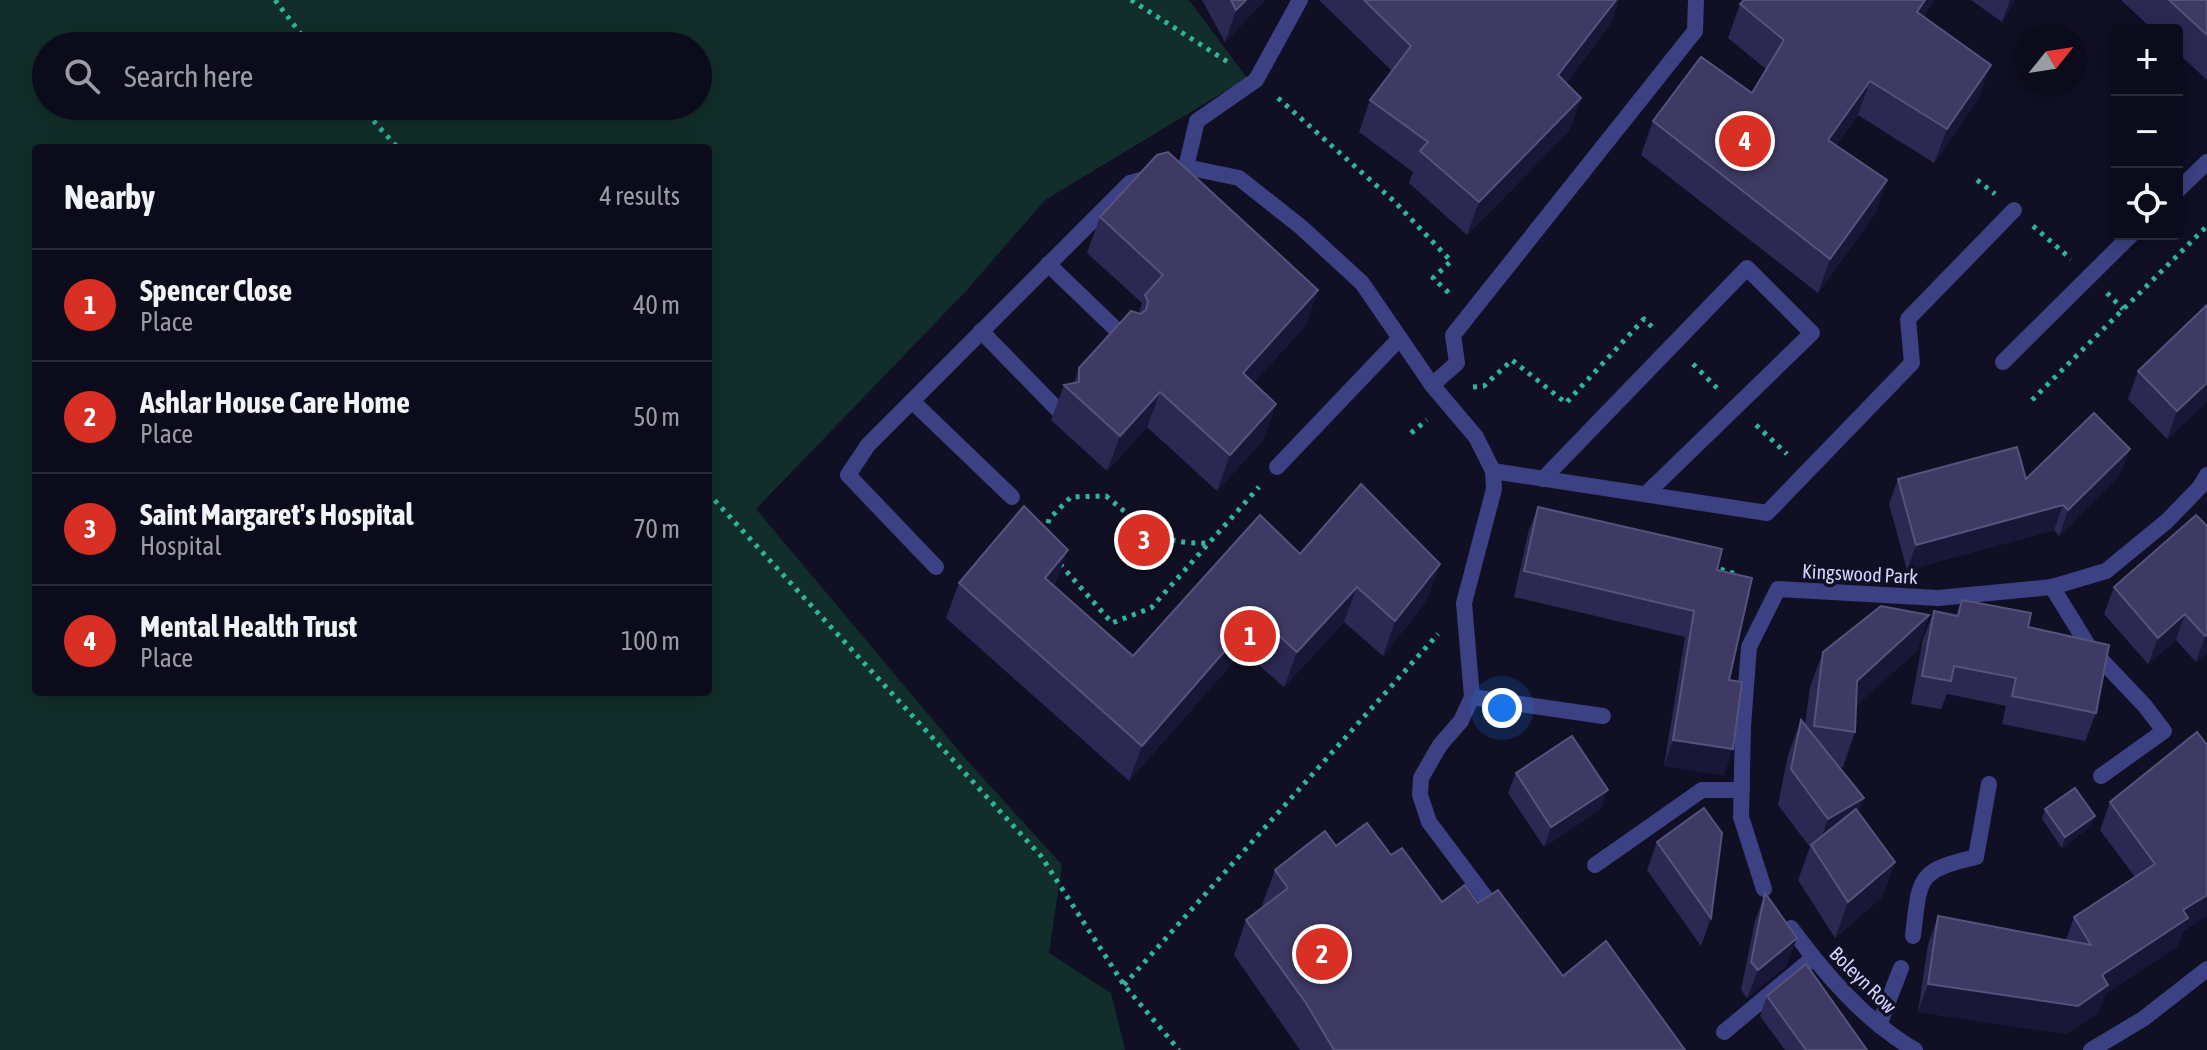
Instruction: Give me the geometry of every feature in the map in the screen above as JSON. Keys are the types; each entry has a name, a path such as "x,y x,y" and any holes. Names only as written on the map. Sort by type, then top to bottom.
{"street":[{"path":"1186,167 1197,121 1256,80 1300,0"},
{"path":"1432,385 1457,363 1453,335 1695,31 1696,0"},
{"path":"2183,185 2207,162"},
{"path":"936,567 848,475 868,445 1130,183 1186,167 1239,178 1301,227 1362,283 1432,385 1476,437 1493,471 1494,489 1464,603 1472,697 1461,721 1427,766 1421,778 1420,795 1429,822 1477,873 1511,932"},
{"path":"1493,471 1767,513 1912,363 1908,319 2014,210"},
{"path":"2003,362 2126,240"},
{"path":"1048,264 1125,338"},
{"path":"1543,479 1747,268 1812,333 1646,494"},
{"path":"981,331 1058,410"},
{"path":"1277,467 1400,338"},
{"path":"912,401 1012,497"},
{"name":"Kingswood Park","path":"1764,889 1741,817 1742,790 1749,647 1778,589 1938,598 2052,587 2106,571 2167,521 2207,475"},
{"path":"2052,587 2089,647 2145,706 2164,731 2101,776"},
{"path":"1472,697 1603,716"},
{"path":"1409,763 1427,766"},
{"path":"1913,936 1919,888 1936,866 1976,857 1989,784"},
{"path":"1595,865 1702,790 1742,790"},
{"name":"Boleyn Row","path":"1791,928 1813,958 1879,1025 1915,1050"},
{"path":"1724,1032 1813,958"},
{"path":"1879,1025 1901,968"},
{"path":"2091,1050 2143,1019 2207,969"}],"path":[{"path":"275,0 299,32"},
{"path":"1131,0 1256,80 1395,202 1451,261 1433,278 1471,312"},
{"path":"373,120 394,144"},
{"path":"1977,180 2089,275 2123,309"},
{"path":"2032,400 2207,226"},
{"path":"1411,433 1446,403"},
{"path":"1053,556 1112,623 1151,608 1277,467"},
{"path":"1043,545 1049,519 1071,497 1106,496 1150,532 1178,544 1209,543"},
{"path":"712,497 1041,856 1124,985 1179,1050"},
{"path":"1703,563 1778,589"},
{"path":"1124,985 1464,603"}],"green space":[{"path":"0,0 1189,0 1247,78 1045,200 966,291 756,509 965,758 1062,865 1049,953 1111,993 1125,1050 0,1050"}],"building":[{"path":"1231,0 1246,0 1236,10"},
{"path":"1364,0 1616,0 1558,75 1581,98 1479,202 1420,151 1428,142 1370,100 1411,46"},
{"path":"1744,0 1925,0 1917,12 1991,65 1947,129 1870,81 1828,140 1887,180 1830,259 1653,121 1701,57 1752,93 1784,40 1740,4"},
{"path":"2169,0 2207,0 2207,35"},
{"path":"1168,152 1318,290 1243,373 1276,404 1230,455 1160,392 1120,436 1064,385 1079,382 1079,368 1131,311 1140,314 1146,310 1148,301 1145,295 1163,275 1100,217 1157,155"},
{"path":"2207,305 2207,383 2177,411 2138,371"},
{"path":"2094,413 2130,449 2068,510 2063,505 1916,545 1898,479 2017,447 2026,479"},
{"path":"1361,484 1440,564 1395,621 1357,587 1297,652 1256,615 1142,746 959,583 1024,506 1068,550 1045,578 1133,656 1260,515 1300,554"},
{"path":"1538,507 1722,549 1717,570 1752,578 1729,680 1742,682 1733,749 1673,740 1694,611 1524,571"},
{"path":"2196,515 2207,526 2207,635 2185,614 2158,638 2114,587"},
{"path":"1962,600 2031,613 2028,627 2109,645 2096,713 2012,696 2016,678 1954,666 1951,681 1922,676 1934,611 1958,616"},
{"path":"1881,606 1929,615 1857,681 1855,732 1814,726 1823,652"},
{"path":"1801,720 1864,798 1828,819 1791,769"},
{"path":"2197,732 2207,745 2207,895 2183,910 2188,918 2102,975 2108,985 2078,1006 1928,984 1938,916 2091,945 2074,917 2155,864 2110,802"},
{"path":"1572,736 1608,790 1551,827 1516,773"},
{"path":"2075,788 2095,816 2065,837 2045,809"},
{"path":"1704,808 1722,833 1711,918 1657,842"},
{"path":"1856,809 1895,862 1848,902 1811,845"},
{"path":"1367,823 1391,855 1402,848 1442,902 1465,885 1478,903 1498,890 1563,976 1606,941 1685,1050 1334,1050 1306,1003 1246,920 1288,888 1275,870 1325,831 1336,846"},
{"path":"1765,893 1797,938 1758,970 1751,962"},
{"path":"1806,964 1867,1050 1806,1050 1767,996"}],"place":[{"name":"Mental Health Trust","path":"1745,141"},
{"name":"Saint Margaret's Hospital","path":"1144,540"},
{"name":"Spencer Close","path":"1250,636"},
{"name":"Ashlar House Care Home","path":"1322,954"}]}
